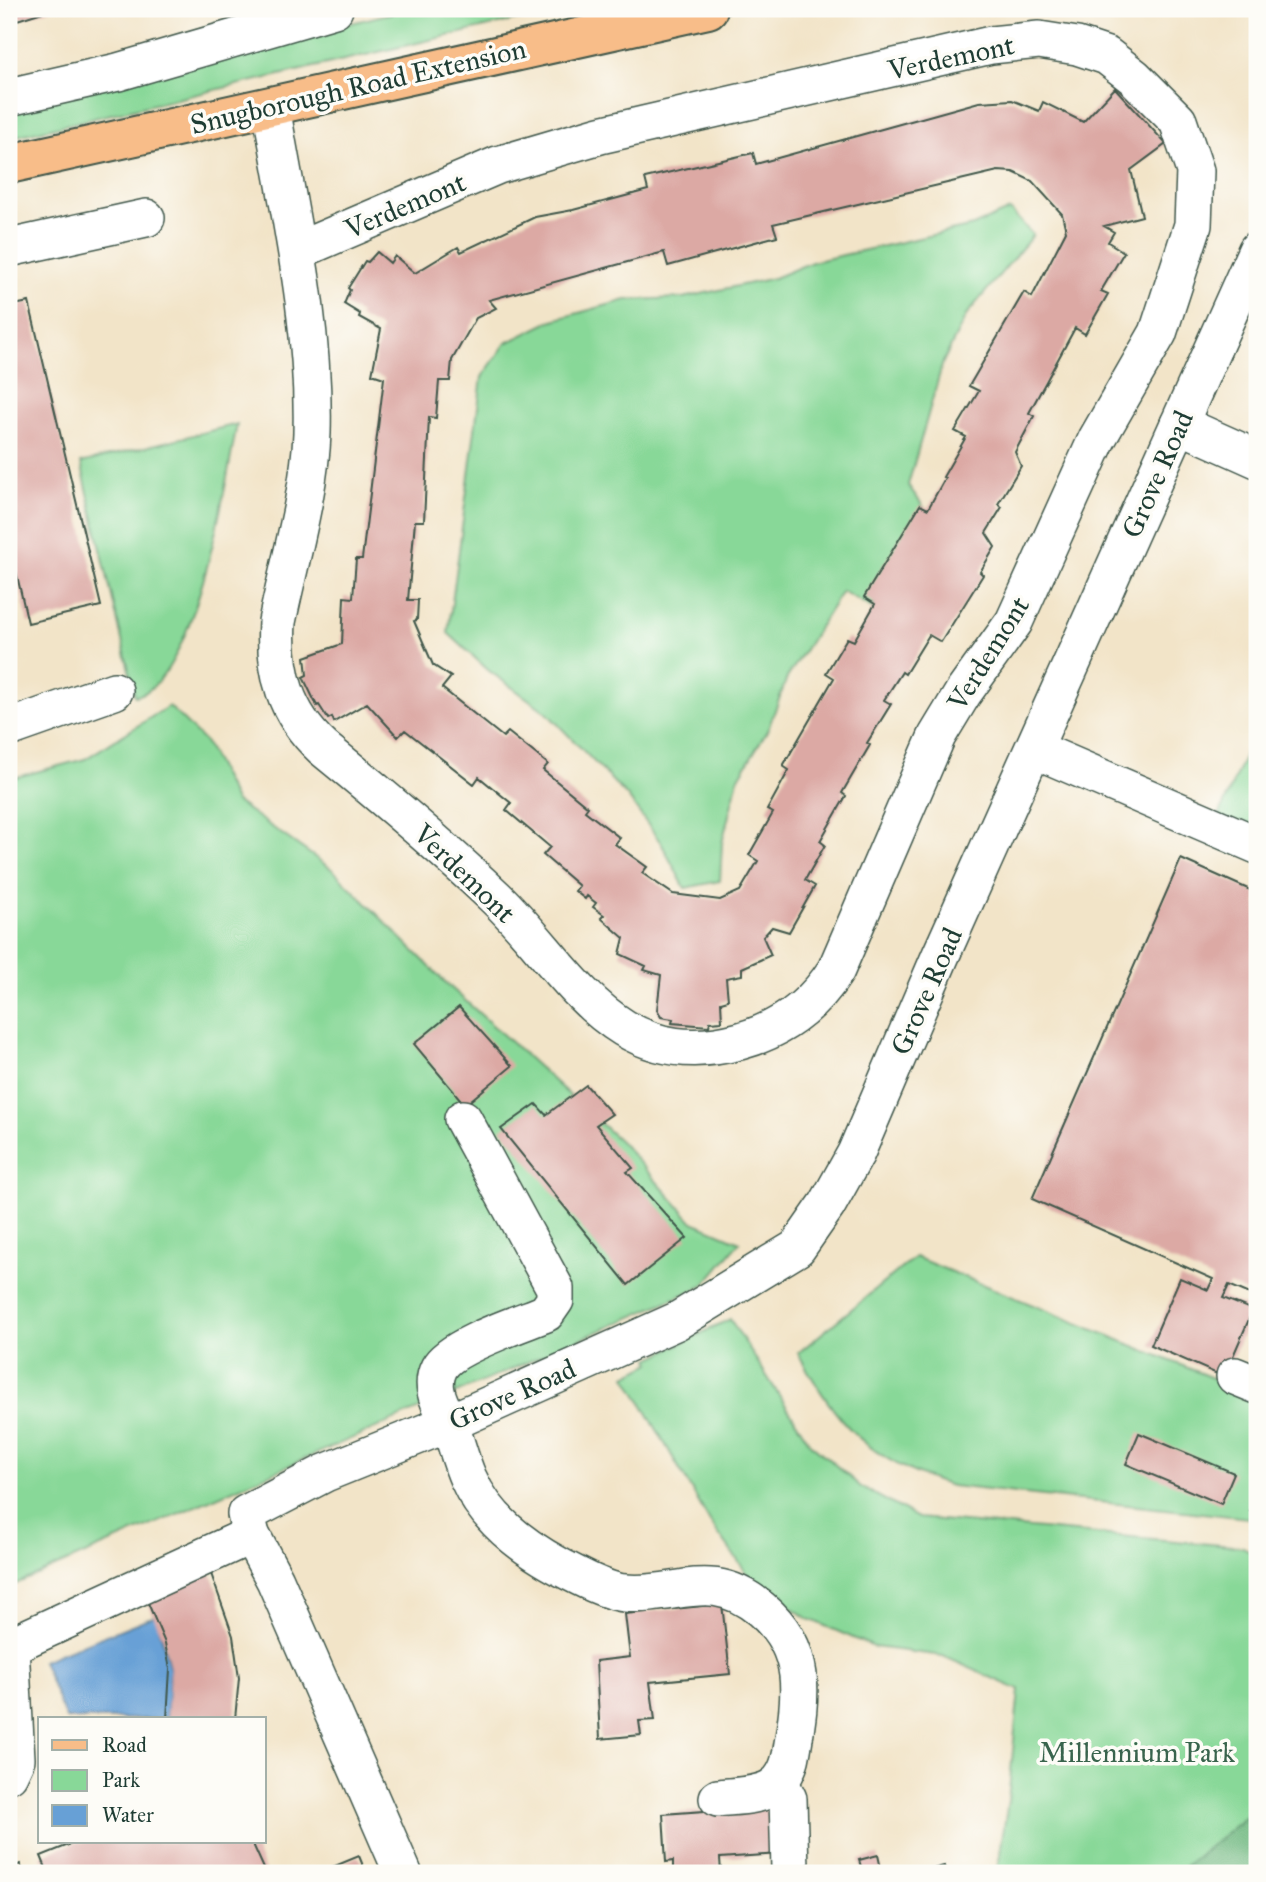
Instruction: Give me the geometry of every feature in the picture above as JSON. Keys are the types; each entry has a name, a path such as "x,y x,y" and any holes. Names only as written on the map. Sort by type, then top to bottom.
{"main road":[{"name":"Snugborough Road Extension","path":"9,164 708,9"}],"street":[{"path":"9,97 118,72 334,9"},
{"name":"Verdemont","path":"271,106 297,251 311,394 312,436 275,644 281,685 295,717 305,732 446,851 493,895 577,992 630,1031 669,1045 719,1046 769,1031 791,1018 810,1004 836,970 937,736 963,692 1014,622 1097,439 1158,333 1193,225 1195,171 1178,121 1134,77 1107,56 1077,46 1039,40 991,45 704,110 511,161 297,251"},
{"path":"9,248 146,218"},
{"name":"Grove Road","path":"251,1535 246,1514 325,1473 449,1423 677,1321 797,1248 827,1205 856,1153 940,957 1257,250"},
{"path":"1179,424 1257,459"},
{"path":"9,728 114,691"},
{"path":"1034,750 1257,845"},
{"path":"463,1119 555,1289 555,1300 546,1313 444,1360 435,1379 435,1394 449,1423 468,1478 485,1509 518,1541 581,1578 624,1593 713,1586 741,1594 764,1612 785,1636 796,1660 800,1683 790,1762 780,1783 764,1793 718,1798"},
{"path":"9,1774 16,1759 10,1646 251,1535 275,1580 403,1873"},
{"path":"780,1783 788,1799 790,1869"}],"green space":[{"path":"408,9 563,9 9,138 9,107"},
{"path":"1010,210 1033,235 967,314 943,362 908,485 928,513 872,608 842,591 787,678 768,729 738,779 722,843 720,881 685,888 661,843 627,796 546,712 488,670 448,633 482,377 506,343 553,320 626,300 683,298 774,278 812,262 973,226"},
{"path":"237,424 216,531 191,620 174,657 156,684 135,696 81,463"},
{"path":"169,706 206,743 235,801 333,870 447,984 621,1142 693,1222 740,1242 703,1286 9,1587 9,779 85,759"},
{"path":"1257,727 1257,838 1217,820"},
{"path":"915,1257 1257,1396 1257,1519 951,1486 898,1465 877,1452 842,1421 798,1353"},
{"name":"Millennium Park","path":"730,1319 810,1443 861,1487 918,1518 1243,1547 1257,1555 1257,1873 997,1873 1008,1801 1019,1690 943,1656 874,1647 809,1619 754,1583 710,1522 626,1376 651,1363 649,1359"},
{"path":"1257,1804 1257,1873 1177,1873 1247,1816"}],"water":[{"path":"156,1615 170,1669 167,1717 65,1717 42,1661"}],"building":[{"path":"9,9 52,9 11,22"},
{"path":"1115,88 1166,144 1131,170 1142,216 1104,226 1114,232 1108,242 1124,252 1101,291 1108,294 1085,334 1075,328 1029,413 1034,416 1015,452 1021,466 998,504 1002,507 986,533 995,547 980,572 983,575 941,642 929,635 905,674 902,672 884,700 891,704 867,743 870,745 842,793 846,796 820,841 825,845 805,880 815,886 789,932 772,927 763,937 771,955 742,968 742,975 726,978 728,1000 721,1002 722,1021 710,1022 709,1026 672,1023 673,1019 661,1017 657,1010 661,975 644,970 646,966 620,954 624,938 601,918 604,915 593,907 596,903 575,891 579,886 543,855 550,847 506,810 511,803 479,777 474,784 405,730 398,737 367,703 334,722 332,717 328,719 319,705 317,706 303,677 307,675 305,657 342,644 344,597 353,598 356,559 362,559 384,378 372,374 381,329 359,317 360,314 344,304 350,290 348,288 365,261 368,262 377,252 390,263 395,256 415,273 458,247 461,252 535,217 648,190 645,178 753,153 756,164 979,102 1012,100 1039,111 1043,102 1083,122","holes":["998,171 1013,172 1032,181 1062,214 1066,231 1032,297 1024,292 969,386 979,391 955,431 966,437 943,477 945,478 928,509 920,505 864,597 875,604 854,641 847,638 826,673 834,678 783,766 789,770 767,810 773,813 749,855 758,861 740,891 720,900 673,894 642,873 647,867 615,844 620,838 585,811 588,807 543,770 548,764 508,732 503,737 442,688 451,677 433,665 414,621 417,620 418,600 408,600 415,521 424,521 429,417 436,418 439,381 450,381 452,360 476,318 496,308 489,300 664,252 668,266 777,236 773,224"]},
{"path":"29,302 101,606 28,623 9,541 9,306"},
{"path":"1181,859 1257,893 1257,1297 1229,1285 1223,1298 1253,1310 1224,1377 1151,1345 1180,1278 1208,1290 1213,1279 1032,1199"},
{"path":"459,1007 512,1066 465,1105 414,1044"},
{"path":"586,1085 612,1114 596,1125 633,1168 627,1172 687,1238 628,1285 501,1129 536,1104 546,1115"},
{"path":"1139,1433 1234,1473 1221,1504 1126,1464"},
{"path":"1257,1495 1257,1515 1250,1511"},
{"path":"209,1568 233,1636 239,1678 235,1717 167,1717 170,1669 165,1643 145,1596"},
{"path":"722,1604 730,1674 650,1682 655,1720 639,1721 641,1735 600,1739 596,1661 630,1657 625,1614"},
{"path":"777,1806 780,1854 720,1858 721,1873 673,1873 673,1861 666,1862 663,1814"},
{"path":"74,1843 252,1843 266,1873 48,1873 41,1856"},
{"path":"878,1855 882,1873 863,1873 859,1860"},
{"path":"359,1856 366,1873 318,1873"},
{"path":"20,1864 24,1873 9,1873 9,1869"},
{"path":"944,1866 946,1873 921,1873 921,1872"}]}
